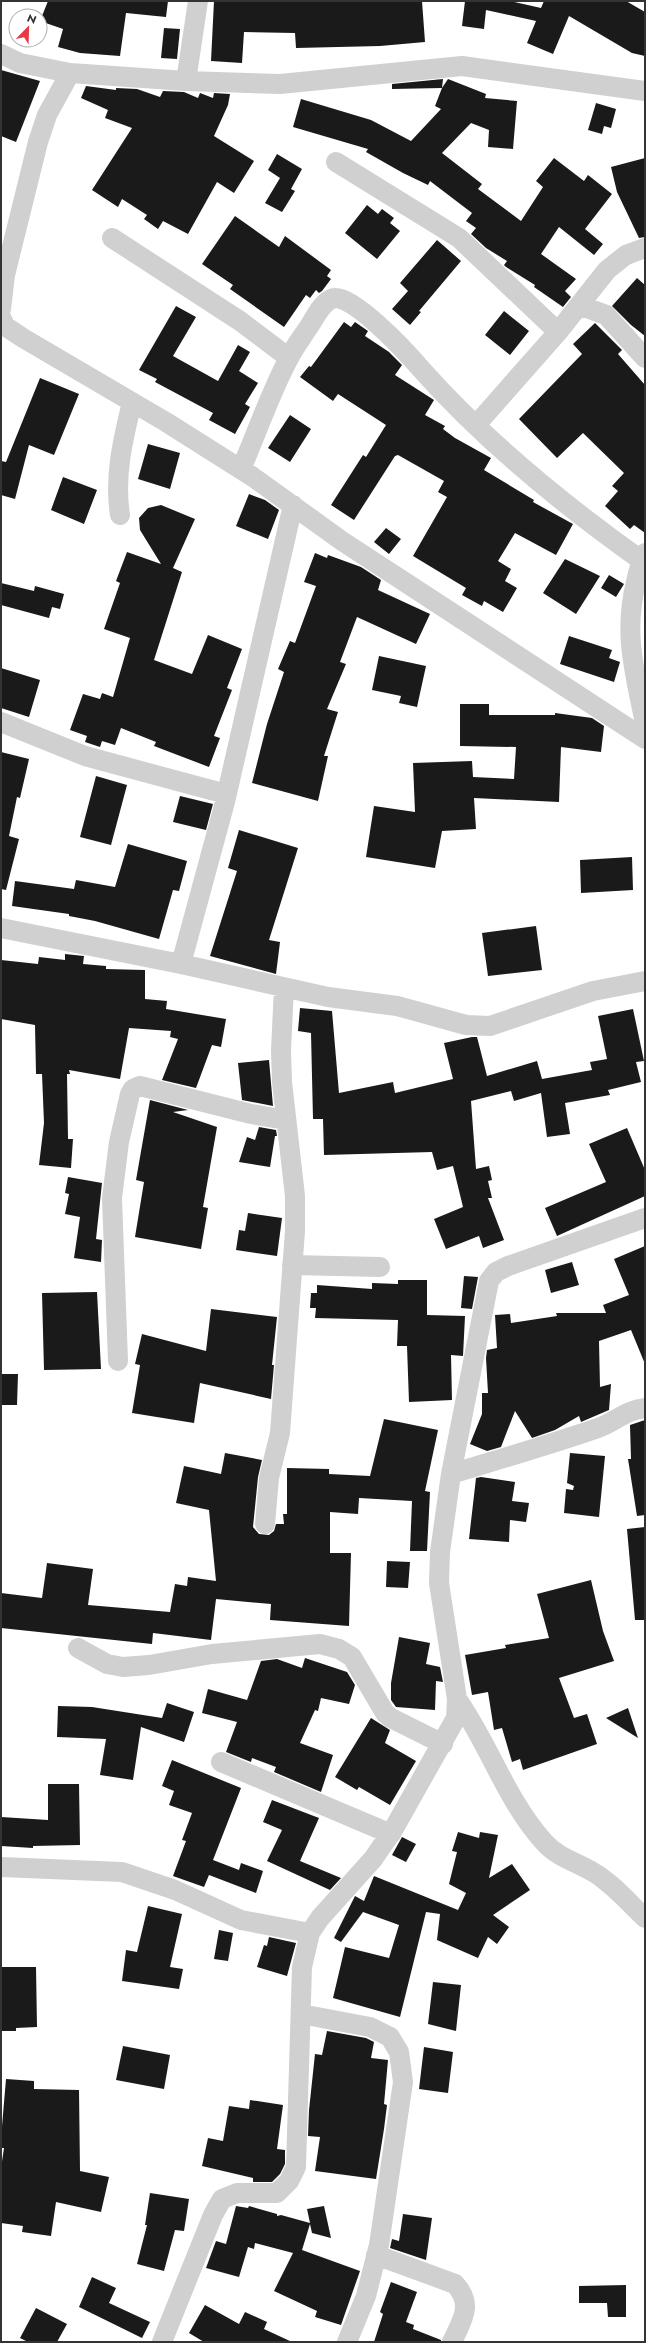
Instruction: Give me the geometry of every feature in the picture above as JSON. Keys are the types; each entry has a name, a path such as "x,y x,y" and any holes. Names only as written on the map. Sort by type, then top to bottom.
{"street":[{"path":"186,81 198,1"},
{"path":"1,54 20,63 70,73 186,81 280,84 462,66 645,91"},
{"path":"1,309 5,275 38,142 48,115 70,73"},
{"path":"336,162 459,238 558,332"},
{"path":"112,238 240,321 289,358"},
{"path":"476,425 558,332 607,270 626,254 645,248"},
{"path":"241,469 289,358 322,307 331,298 338,297 347,300 360,309 406,352 442,393 476,425 588,522 643,557 630,606 629,643 645,724"},
{"path":"579,305 606,315 645,358"},
{"path":"1,317 6,326 23,338 132,402 241,469 342,541 645,739"},
{"path":"120,515 116,493 118,459 132,402"},
{"path":"181,964 226,794 293,505"},
{"path":"1,722 85,756 226,794"},
{"path":"1,928 181,964 328,997 397,1006 466,1025 490,1026 593,991 645,981"},
{"path":"265,1524 269,1478 281,1426 295,1231 294,1196 286,1120 281,1050 284,987"},
{"path":"118,1361 112,1198 119,1142 130,1094 133,1089 140,1086 251,1114 286,1120"},
{"path":"162,2342 213,2215 222,2199 237,2193 278,2193 289,2181 296,2167 302,1967 310,1933 320,1918 373,1859 391,1834 443,1744 456,1718 457,1699 439,1584 440,1552 451,1474 483,1302 489,1281 496,1272 645,1218"},
{"path":"292,1265 380,1267"},
{"path":"451,1474 545,1446 614,1423 630,1410 645,1408"},
{"path":"78,1648 107,1664 123,1667 149,1665 212,1654 320,1644 339,1649 352,1657 385,1712 391,1718 443,1744"},
{"path":"457,1699 499,1773 534,1830 545,1843 558,1854 604,1879 645,1918"},
{"path":"221,1762 391,1834"},
{"path":"1,1867 122,1872 174,1890 241,1920 310,1933"},
{"path":"301,2014 370,2027 390,2037 399,2052 403,2082 376,2255 366,2296 347,2342"},
{"path":"376,2255 455,2284 464,2294 465,2312 452,2342"}],"building":[{"path":"48,1 168,1 166,17 126,13 120,56 80,53 58,47 63,29 48,24 48,8 45,8"},
{"path":"214,1 422,1 425,42 380,46 296,48 295,33 244,32 242,63 211,61"},
{"path":"465,1 510,1 541,8 544,1 626,1 645,12 645,56 632,53 569,16 553,54 527,43 536,21 486,10 484,29 462,26"},
{"path":"164,28 180,29 177,59 161,58"},
{"path":"1,70 40,81 16,142 1,136"},
{"path":"443,79 442,88 392,89 392,84"},
{"path":"448,79 486,94 485,98 517,101 513,149 488,147 489,130 471,123 442,153 482,184 478,189 521,221 543,187 536,181 554,158 584,181 588,175 612,194 585,229 603,244 594,255 559,227 541,254 576,279 565,291 571,297 563,307 534,287 535,285 506,267 504,265 507,261 486,248 471,234 476,228 466,221 472,213 430,181 428,185 403,173 366,152 368,149 293,127 301,99 371,120 411,141 441,109 435,106 442,88"},
{"path":"86,86 116,90 116,88 137,89 160,97 163,91 184,92 198,98 200,93 213,98 214,93 230,94 228,105 214,136 254,161 234,193 217,182 188,234 163,221 158,229 144,219 147,215 122,199 118,207 92,190 132,128 105,118 108,110 81,98"},
{"path":"596,103 616,109 611,128 604,126 602,134 588,130"},
{"path":"277,154 302,169 291,189 295,191 282,212 265,203 280,178 268,170"},
{"path":"645,158 645,237 639,238 617,192 611,167"},
{"path":"367,205 378,214 382,209 394,218 390,223 400,231 377,259 345,233"},
{"path":"235,216 279,247 285,236 331,270 327,276 331,279 322,291 319,293 316,290 310,298 306,295 284,327 230,289 233,285 202,264"},
{"path":"437,240 461,261 419,311 421,312 410,325 392,309 408,291 400,283"},
{"path":"637,278 645,285 645,336 631,325 612,306"},
{"path":"176,306 196,317 173,356 218,381 238,345 250,352 239,371 258,383 245,404 250,407 235,434 209,420 213,413 155,382 157,379 139,370"},
{"path":"504,311 529,331 510,355 485,335"},
{"path":"344,322 351,327 355,322 368,331 365,336 389,352 402,365 395,375 434,400 425,415 445,426 443,429 455,438 491,458 484,470 534,500 533,502 573,524 556,555 515,533 498,561 511,569 505,581 517,588 503,612 484,601 482,606 462,595 466,588 413,556 447,497 438,492 444,481 398,455 395,456 354,520 331,505 363,455 366,457 386,425 338,394 333,401 300,377 309,366 311,367"},
{"path":"595,323 622,350 618,354 645,385 645,533 634,525 630,529 605,506 618,491 612,486 624,473 583,433 557,458 519,419 582,354 573,344"},
{"path":"40,378 79,394 54,455 29,445 15,499 1,495 1,461 6,462"},
{"path":"290,415 311,429 290,462 268,448"},
{"path":"148,444 180,453 170,489 138,479"},
{"path":"63,477 97,490 84,524 51,510"},
{"path":"249,494 265,500 279,510 268,539 236,526"},
{"path":"161,505 195,519 173,568 182,572 154,660 192,674 208,635 242,649 227,688 232,690 214,736 220,738 209,767 154,746 156,742 121,728 115,745 102,741 100,747 85,742 87,736 70,730 83,694 100,699 102,693 113,697 130,638 104,629 120,583 116,581 127,552 161,564 140,530 139,518 148,508"},
{"path":"386,528 401,539 389,554 374,542"},
{"path":"315,553 327,558 328,555 361,567 381,580 378,590 430,614 416,644 357,617 340,662 346,664 327,709 338,712 324,756 328,756 318,801 252,783 267,724 284,672 278,669 290,641 295,643 316,586 304,582"},
{"path":"565,559 600,576 576,614 543,593"},
{"path":"609,575 624,584 616,597 601,588"},
{"path":"1,583 34,591 35,586 64,594 60,609 52,607 49,618 1,605"},
{"path":"569,636 612,650 609,658 620,662 614,682 560,664"},
{"path":"379,656 426,666 417,707 399,703 401,696 372,690"},
{"path":"1,668 40,680 29,717 1,708"},
{"path":"460,704 489,704 489,715 555,715 555,713 592,718 604,726 601,752 561,747 559,802 474,798 476,829 442,831 435,868 366,857 374,806 415,812 413,763 472,761 473,777 514,779 516,747 460,746"},
{"path":"1,752 29,759 20,798 17,797 9,836 19,839 6,890 1,889"},
{"path":"96,776 127,785 111,845 80,837"},
{"path":"180,796 213,804 206,830 173,822"},
{"path":"239,830 298,848 269,940 280,942 276,974 210,956 237,871 228,868"},
{"path":"128,844 187,861 179,891 173,890 159,939 95,921 69,916 69,914 12,906 15,881 74,889 76,880 115,887"},
{"path":"632,857 633,890 581,893 580,860"},
{"path":"536,926 542,970 488,976 482,933"},
{"path":"65,954 84,956 83,964 106,966 106,969 145,970 145,999 167,1001 166,1009 226,1019 221,1047 212,1045 196,1088 162,1080 178,1039 170,1037 171,1031 129,1028 120,1079 69,1070 70,1074 67,1074 68,1139 73,1139 71,1168 39,1165 44,1123 42,1074 36,1074 35,1025 1,1019 1,960 38,964 39,957 65,960"},
{"path":"300,1008 332,1011 339,1093 393,1082 395,1093 453,1079 444,1043 472,1037 477,1037 487,1076 537,1061 542,1079 592,1070 590,1062 607,1059 598,1016 633,1009 644,1061 636,1062 641,1082 608,1090 610,1095 565,1103 570,1134 547,1137 541,1093 514,1101 511,1091 471,1101 476,1169 489,1166 492,1180 488,1181 492,1198 488,1198 504,1240 483,1248 479,1236 446,1249 434,1219 463,1207 453,1166 437,1170 432,1152 324,1155 323,1119 313,1119 311,1033 298,1031"},
{"path":"269,1060 273,1106 242,1100 238,1063"},
{"path":"150,1100 188,1110 173,1112 217,1127 203,1207 208,1208 201,1249 135,1237 144,1182 136,1180"},
{"path":"259,1127 276,1130 277,1136 275,1136 270,1167 239,1162 247,1137 255,1140"},
{"path":"627,1128 645,1170 645,1196 557,1236 545,1208 606,1182 589,1144"},
{"path":"68,1177 102,1183 96,1239 102,1240 101,1262 74,1258 80,1217 65,1214 69,1194 65,1193"},
{"path":"248,1213 282,1218 277,1256 236,1250 239,1230 245,1231"},
{"path":"645,1246 645,1364 631,1330 599,1341 600,1387 611,1384 609,1410 581,1422 579,1416 555,1430 532,1438 515,1411 501,1447 487,1451 470,1444 482,1414 482,1393 488,1393 487,1350 497,1348 495,1315 510,1314 511,1323 557,1316 556,1313 606,1313 603,1305 629,1295 614,1259"},
{"path":"572,1262 579,1285 551,1293 545,1270"},
{"path":"464,1276 478,1277 472,1309 461,1308"},
{"path":"398,1280 427,1280 427,1315 465,1316 463,1356 451,1355 452,1400 409,1402 407,1346 397,1346 398,1320 315,1318 316,1308 310,1308 311,1293 317,1293 317,1285 372,1289 372,1283 398,1284"},
{"path":"97,1292 101,1369 44,1370 42,1293"},
{"path":"211,1309 277,1317 272,1365 274,1365 271,1399 200,1383 194,1423 132,1413 140,1365 135,1364 142,1334 206,1351"},
{"path":"1,1374 18,1374 17,1405 1,1405"},
{"path":"384,1419 438,1430 425,1491 430,1492 427,1551 410,1551 412,1501 359,1498 358,1514 330,1512 330,1553 351,1553 349,1626 270,1620 271,1604 216,1599 211,1640 153,1633 152,1644 1,1628 1,1593 42,1598 47,1563 93,1569 88,1605 170,1612 175,1584 187,1586 188,1577 216,1581 209,1510 176,1503 184,1466 221,1474 225,1453 262,1460 258,1477 253,1527 259,1534 269,1535 274,1531 276,1524 284,1524 283,1514 287,1514 287,1468 329,1469 329,1474 370,1476"},
{"path":"645,1420 645,1515 637,1516 628,1459 631,1459 630,1425"},
{"path":"570,1453 605,1456 599,1517 564,1513 566,1489 573,1490 574,1486 567,1483"},
{"path":"481,1477 515,1482 512,1501 529,1503 526,1522 510,1520 509,1542 469,1539 476,1478"},
{"path":"645,1527 645,1620 635,1620 627,1529"},
{"path":"387,1561 410,1562 408,1588 386,1587"},
{"path":"591,1580 603,1631 614,1661 559,1678 574,1718 587,1714 597,1744 523,1770 520,1759 512,1762 502,1728 494,1730 488,1692 472,1695 465,1655 506,1648 505,1645 549,1638 537,1594"},
{"path":"399,1637 430,1643 426,1664 440,1667 443,1682 436,1681 435,1710 396,1707 391,1700 391,1683"},
{"path":"305,1658 347,1672 355,1685 349,1704 321,1698 318,1711 315,1710 300,1743 333,1755 321,1792 274,1772 276,1767 252,1758 251,1762 226,1752 237,1722 202,1713 208,1689 247,1700 261,1661 277,1659 302,1668"},
{"path":"167,1703 194,1712 184,1742 141,1727 133,1780 100,1775 106,1739 57,1737 58,1706 92,1707 162,1718"},
{"path":"628,1708 638,1738 606,1718"},
{"path":"371,1718 390,1730 385,1743 416,1761 390,1805 359,1787 357,1790 335,1777"},
{"path":"172,1760 241,1788 213,1860 239,1870 241,1863 263,1871 256,1893 209,1875 204,1887 173,1876 186,1841 182,1840 192,1813 169,1805 174,1791 162,1786"},
{"path":"48,1784 79,1784 80,1845 33,1846 33,1848 1,1846 1,1817 48,1820"},
{"path":"272,1800 319,1818 300,1861 341,1878 330,1890 267,1861 282,1830 263,1822"},
{"path":"458,1832 479,1838 480,1832 498,1835 489,1878 512,1864 530,1890 493,1915 509,1927 497,1944 488,1937 478,1958 437,1940 440,1914 426,1912 400,2017 333,1998 345,1947 389,1958 399,1925 363,1912 341,1942 334,1938 355,1896 364,1901 374,1876 458,1910 466,1893 449,1884 457,1852 452,1851"},
{"path":"402,1837 416,1844 406,1862 392,1855"},
{"path":"148,1906 182,1914 170,1967 183,1969 179,1989 122,1981 126,1950 137,1952"},
{"path":"219,1930 233,1933 228,1961 214,1959"},
{"path":"269,1937 296,1943 287,1976 257,1967 264,1945 267,1946"},
{"path":"1,1967 36,1967 37,2027 16,2028 16,2031 1,2031"},
{"path":"433,1982 461,1985 456,2031 428,2024"},
{"path":"327,2031 366,2038 374,2042 371,2058 388,2060 384,2104 387,2105 376,2179 315,2171 320,2137 308,2136 309,2110 315,2054 322,2055"},
{"path":"123,2046 170,2055 164,2089 116,2080"},
{"path":"424,2047 453,2052 448,2093 419,2089"},
{"path":"6,2079 34,2081 34,2089 79,2090 80,2171 109,2177 101,2212 56,2202 51,2236 22,2232 23,2226 1,2223 1,2168 4,2148 1,2148 1,2138"},
{"path":"250,2100 283,2105 277,2149 285,2150 285,2164 280,2174 272,2182 253,2182 253,2178 202,2166 208,2138 223,2141 229,2106 249,2109"},
{"path":"150,2193 189,2199 184,2231 175,2230 164,2271 137,2264 147,2225 145,2225"},
{"path":"236,2206 248,2208 249,2206 277,2214 277,2216 281,2215 310,2223 307,2209 324,2206 331,2238 312,2233 310,2224 302,2250 360,2271 341,2325 315,2317 317,2311 274,2291 293,2253 255,2243 254,2249 248,2247 239,2277 206,2268 216,2241 226,2244"},
{"path":"403,2214 432,2218 426,2260 390,2248 392,2239 399,2241"},
{"path":"92,2277 116,2288 109,2303 150,2322 142,2338 79,2307"},
{"path":"391,2282 417,2292 406,2322 414,2325 413,2329 441,2340 441,2342 374,2342 383,2314 380,2312"},
{"path":"626,2285 626,2317 608,2317 607,2303 579,2303 579,2286"},
{"path":"205,2305 239,2324 245,2312 267,2322 264,2329 292,2342 204,2342 189,2333"},
{"path":"36,2308 67,2324 57,2342 28,2342 20,2338"}]}
